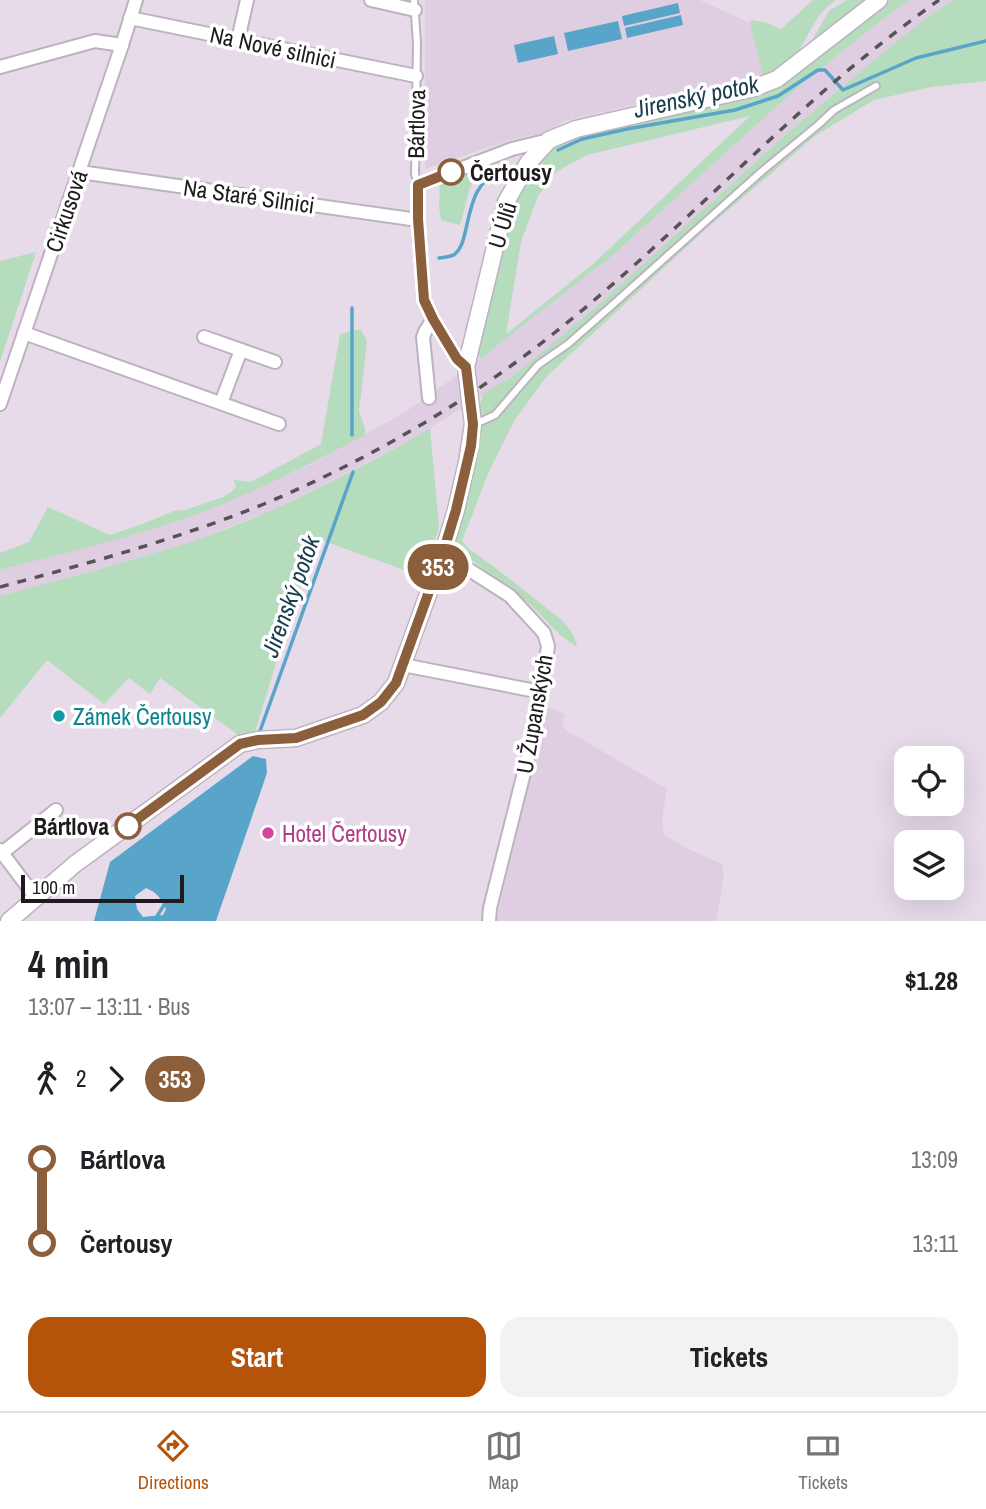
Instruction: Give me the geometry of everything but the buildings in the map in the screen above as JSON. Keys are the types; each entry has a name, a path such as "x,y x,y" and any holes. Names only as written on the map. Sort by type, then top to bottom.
{"street":[{"name":"Cirkusová","path":"0,404 136,0"},
{"path":"238,40 247,0"},
{"path":"371,0 414,5"},
{"path":"418,185 512,149 549,140 576,129 716,94 754,88 777,79 879,0"},
{"name":"Na Nové silnici","path":"130,18 416,76"},
{"path":"0,67 95,41 122,45"},
{"name":"U Úlů","path":"466,370 506,202 528,163 549,140"},
{"name":"Na Staré Silnici","path":"80,172 418,219"},
{"name":"Bártlova","path":"418,185 424,300 466,370"},
{"path":"429,398 423,337 433,319"},
{"path":"24,333 279,424"},
{"path":"204,337 275,362"},
{"path":"221,403 241,350"},
{"path":"9,921 75,864 240,744 296,738 363,715 381,702 396,683 456,510 471,446 473,424 466,370"},
{"name":"U Županských","path":"443,553 510,596 544,633 548,646 536,725 489,921"},
{"path":"402,665 541,692"},
{"path":"36,898 1,852 56,810"}],"lane":[{"name":"Bártlova","path":"414,5 415,174 418,185"},
{"path":"473,424 495,415 538,365 568,344 740,189 834,110 876,86"}],"shaded area":[{"path":"425,0 700,0 750,23 763,75 564,121 547,132 507,141 425,169"},
{"path":"910,0 953,0 897,42 791,130 596,308 514,375 414,438 265,513 153,554 0,596 0,570 199,513 308,466 405,412 480,359 613,255 797,88"},
{"path":"547,707 565,714 562,726 566,730 667,789 662,820 664,835 722,864 724,876 716,921 496,921"}],"green space":[{"path":"813,0 836,0 817,19 788,63 763,75 751,20 781,29"},
{"path":"847,0 872,0 807,49 829,11"},
{"path":"891,0 910,0 797,88 613,255 480,359 478,352 512,205 542,155 557,140 579,132 759,96 785,82","holes":["750,116 593,264 506,334 521,242 538,196 556,172 587,155"]},
{"path":"953,0 986,0 986,81 931,87 874,100 815,136 707,228 547,376 514,421 490,469 462,541 563,621 574,636 577,647 560,635 530,604 453,546 476,417 483,394 514,375 595,308 791,130 896,42"},
{"path":"478,168 481,172 470,187 460,225 441,220 440,182"},
{"path":"36,252 0,362 0,261"},
{"path":"360,329 367,341 359,411 365,435 284,477 176,522 0,570 0,553 29,542 48,507 110,535 174,511 223,497 236,487 234,480 251,482 321,444 340,334"},
{"path":"430,428 439,527 424,577 318,539 293,608 255,732 240,736 160,678 150,694 129,678 104,704 47,660 0,718 0,596 129,561 259,516 389,452"}],"water":[{"path":"678,3 680,13 624,26 622,16"},
{"path":"681,15 683,25 627,38 625,28"},
{"path":"618,21 622,39 568,51 564,33"},
{"path":"554,36 558,54 518,63 514,45"},
{"path":"253,756 266,759 267,773 216,921 94,921 110,862","holes":["146,888 158,896 166,909 163,915 143,917 137,909 135,896"]}],"waterway":[{"name":"Jirenský potok","path":"558,150 582,139 735,110 778,96 818,70 825,70 843,90 916,58 986,41"},
{"name":"Jirenský potok","path":"439,258 452,256 459,250 475,195 485,181 503,169"},
{"name":"Jirenský potok","path":"352,308 352,435"},
{"name":"Jirenský potok","path":"260,731 353,472"},
{"name":"Jirenský potok","path":"154,921 166,902"}],"railway":[{"path":"0,587 232,517 331,474 396,440 458,402 557,331 666,236 823,92 939,0"}],"bus line":[{"name":"353","path":"128,826 240,744 296,738 363,715 381,702 396,683 443,553 471,446 472,405 466,367 457,359 424,300 418,219 418,185 451,172"}],"place":[{"name":"Čertousy","path":"451,172"},
{"name":"Zámek Čertousy","path":"59,716"},
{"name":"Bártlova","path":"128,826"},
{"name":"Hotel Čertousy","path":"268,833"}]}
